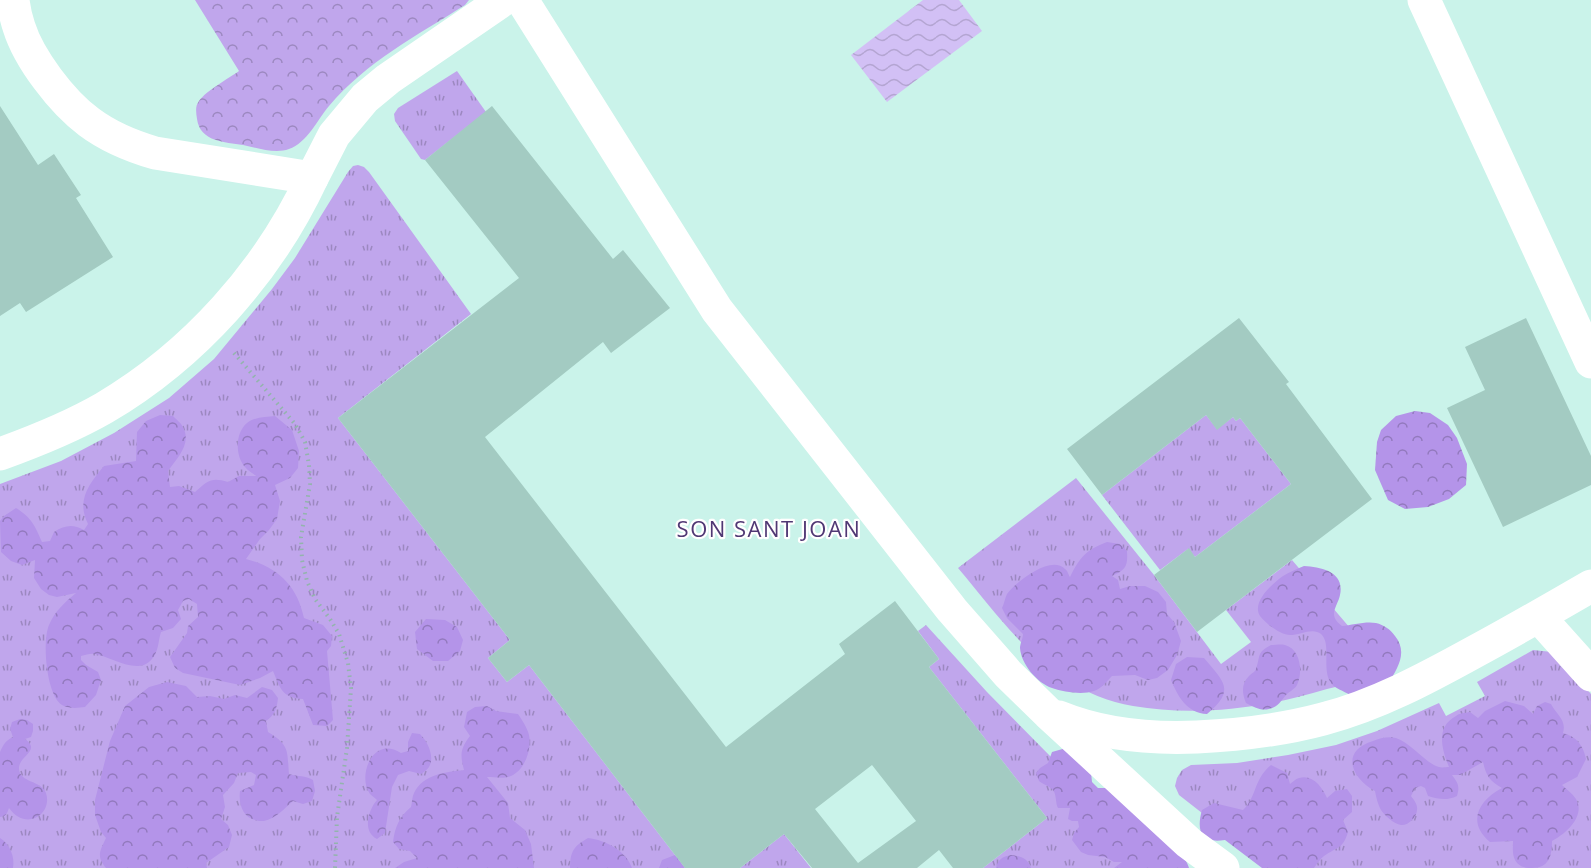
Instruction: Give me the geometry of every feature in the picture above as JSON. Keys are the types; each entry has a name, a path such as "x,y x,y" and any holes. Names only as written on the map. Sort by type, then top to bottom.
{"lane":[{"path":"13,0 19,28 48,81 88,122 109,135 131,146 155,153 312,178"},
{"path":"0,454 64,428 104,407 145,380 184,350 210,326 258,268 282,234 334,135 365,98 388,79 503,0"},
{"path":"522,0 717,310 952,610 1008,674 1048,713 1189,843 1223,868"},
{"path":"1436,4 1591,362"},
{"path":"1048,713 1078,725 1108,732 1170,738 1225,736 1291,726 1332,716 1390,696 1539,617 1591,586"},
{"path":"1539,617 1591,675"}],"path":[{"path":"210,326 295,424 305,442 310,484 301,537 302,560 307,581 315,599 339,634 348,663 351,688 347,748 337,817 335,868"}],"green space":[{"path":"195,0 469,0 465,5 411,39 359,76 329,106 301,142 289,149 278,151 214,140 199,127 196,109 199,101 239,71"},
{"path":"457,71 486,112 425,160 421,159 395,121 394,114 398,108"},
{"path":"358,165 369,172 471,314 338,418 510,640 488,658 507,682 529,665 685,868 0,868 0,484 61,461 114,433 169,398 214,359 272,289 295,258 348,172 353,166"},
{"path":"1415,411 1430,413 1448,425 1457,438 1467,464 1466,485 1449,499 1428,507 1405,509 1388,500 1375,470 1377,442 1381,430 1396,416"},
{"path":"160,415 173,416 182,426 186,439 182,451 168,471 170,487 179,486 195,492 210,481 228,482 239,476 256,476 245,467 238,451 240,433 250,421 275,416 292,430 299,451 298,468 290,478 275,485 280,501 277,519 246,559 267,567 284,579 296,596 304,618 323,625 332,636 331,646 327,651 333,720 327,726 313,725 303,699 286,694 273,671 240,685 183,673 175,668 170,657 187,633 188,626 198,617 197,604 189,599 183,601 178,610 181,619 173,628 161,632 156,653 146,664 132,666 93,654 81,656 81,660 86,665 98,672 101,680 96,695 85,707 73,708 62,705 52,691 47,667 47,633 57,611 76,593 57,597 49,595 41,589 34,578 35,560 22,565 11,561 1,552 0,521 16,508 26,515 42,542 50,541 54,532 65,527 73,526 84,530 88,524 83,507 84,500 93,479 104,466 136,461 137,432 146,421"},
{"path":"1206,415 1217,429 1233,417 1236,421 1240,418 1291,484 1195,557 1188,549 1160,570 1102,495"},
{"path":"1076,478 1154,575 1221,664 1251,642 1226,610 1292,560 1379,662 1360,677 1343,685 1303,696 1230,709 1181,711 1133,706 1106,699 1073,684 1049,668 1021,642 958,568"},
{"path":"1107,542 1120,544 1127,551 1125,567 1112,576 1118,580 1120,589 1145,586 1158,592 1166,602 1167,614 1174,622 1181,641 1177,655 1168,670 1157,678 1148,680 1135,675 1112,676 1099,689 1084,693 1067,692 1046,686 1023,660 1020,648 1023,634 1007,618 1002,608 1006,596 1026,577 1043,567 1059,565 1070,577 1084,555"},
{"path":"1304,566 1325,570 1336,576 1341,587 1334,614 1342,626 1376,623 1387,628 1395,636 1401,648 1401,654 1398,666 1388,684 1350,695 1332,685 1328,677 1326,644 1321,634 1310,631 1286,635 1260,616 1258,605 1264,593 1283,576"},
{"path":"426,619 445,620 457,627 463,640 460,651 448,661 433,661 417,649 415,632"},
{"path":"926,625 1051,757 1178,868 983,868 1047,818 929,667 939,659 918,631"},
{"path":"1271,645 1285,645 1294,651 1299,662 1299,680 1296,686 1272,708 1257,708 1246,703 1243,689 1246,679 1256,669 1261,652"},
{"path":"1533,650 1552,652 1562,660 1591,694 1591,868 1267,868 1179,795 1175,786 1182,770 1191,765 1237,763 1336,745 1377,731 1439,703 1446,716 1485,696 1477,682"},
{"path":"1187,657 1204,658 1224,686 1222,698 1207,714 1194,711 1184,703 1171,680 1176,664"},
{"path":"167,682 186,686 197,697 210,696 224,699 235,695 247,698 262,687 272,690 278,698 275,711 266,721 268,732 286,749 289,774 313,780 315,791 312,801 303,804 293,801 272,818 257,821 244,812 240,803 240,791 254,785 256,775 251,772 238,773 234,783 223,795 225,807 221,819 228,825 232,835 229,847 206,863 207,868 106,868 100,853 106,838 101,832 95,815 95,800 110,741 125,706 149,687"},
{"path":"1505,701 1524,706 1533,714 1537,706 1545,702 1551,704 1564,724 1563,733 1579,742 1586,759 1577,777 1562,785 1576,799 1578,812 1576,818 1563,834 1552,841 1548,860 1538,867 1520,866 1514,858 1513,841 1490,842 1479,827 1477,819 1482,805 1502,788 1489,778 1483,762 1460,775 1452,775 1458,787 1457,796 1453,798 1442,799 1428,796 1425,788 1421,786 1415,788 1411,796 1416,804 1417,813 1409,823 1404,825 1392,821 1382,812 1375,791 1360,779 1353,765 1356,751 1363,745 1390,737 1408,744 1435,765 1449,767 1442,739 1445,726 1449,721 1459,714 1470,712 1478,718 1485,711"},
{"path":"487,706 496,711 518,714 529,735 528,753 524,764 516,773 502,778 487,777 508,803 510,818 525,830 531,844 534,868 395,868 417,858 410,851 399,849 393,842 398,823 411,807 414,793 429,778 464,770 462,752 470,736 464,727 467,712 475,707"},
{"path":"20,719 33,724 33,731 31,737 25,739 31,747 20,764 20,774 43,789 47,801 42,813 30,819 23,819 9,808 5,815 0,817 0,752 5,743 13,737 10,729 12,722"},
{"path":"412,733 420,734 426,741 431,754 431,763 421,774 409,771 398,775 392,787 385,833 377,839 372,836 368,826 371,809 377,800 366,787 366,769 370,760 382,749 391,749 401,753 408,751 408,742"},
{"path":"1066,748 1091,772 1092,782 1098,788 1106,788 1126,798 1128,809 1148,818 1160,828 1189,868 1114,868 1122,862 1114,862 1105,857 1081,852 1072,840 1079,827 1078,821 1068,819 1070,808 1058,808 1054,791 1039,781 1036,773 1048,763 1052,752"},
{"path":"1271,765 1287,773 1290,784 1304,777 1320,786 1327,798 1335,791 1347,789 1352,796 1352,812 1343,820 1348,832 1344,842 1323,857 1314,868 1262,868 1225,840 1210,840 1200,830 1202,810 1214,803 1243,810 1251,800 1261,777"},
{"path":"784,834 811,868 740,868"},
{"path":"0,838 11,851 13,868 0,868"},
{"path":"588,838 614,847 625,856 632,868 570,868 574,850"},
{"path":"675,855 685,868 659,868 662,860"},
{"path":"1011,855 1023,858 1031,868 996,868 1001,859"}],"water":[{"path":"923,0 959,0 982,31 887,102 851,55"}],"building":[{"path":"0,106 38,165 54,154 81,195 76,198 113,257 26,312 20,303 0,316"},
{"path":"492,106 613,259 623,250 670,308 611,353 603,342 485,437 726,747 845,654 839,644 895,601 939,659 929,667 1047,818 983,868 953,868 939,850 917,868 812,868 784,834 740,868 685,868 529,665 507,682 488,658 510,640 338,418 519,278 425,160","holes":["872,765 916,821 858,863 815,809"]},
{"path":"1239,318 1289,382 1286,384 1372,499 1197,632 1154,575 1189,548 1195,557 1291,484 1240,418 1236,421 1233,417 1217,430 1206,415 1102,495 1067,449"},
{"path":"1526,318 1591,456 1591,485 1503,527 1447,408 1485,390 1465,347"}],"district":[{"name":"SON SANT JOAN","path":"769,529"}]}
